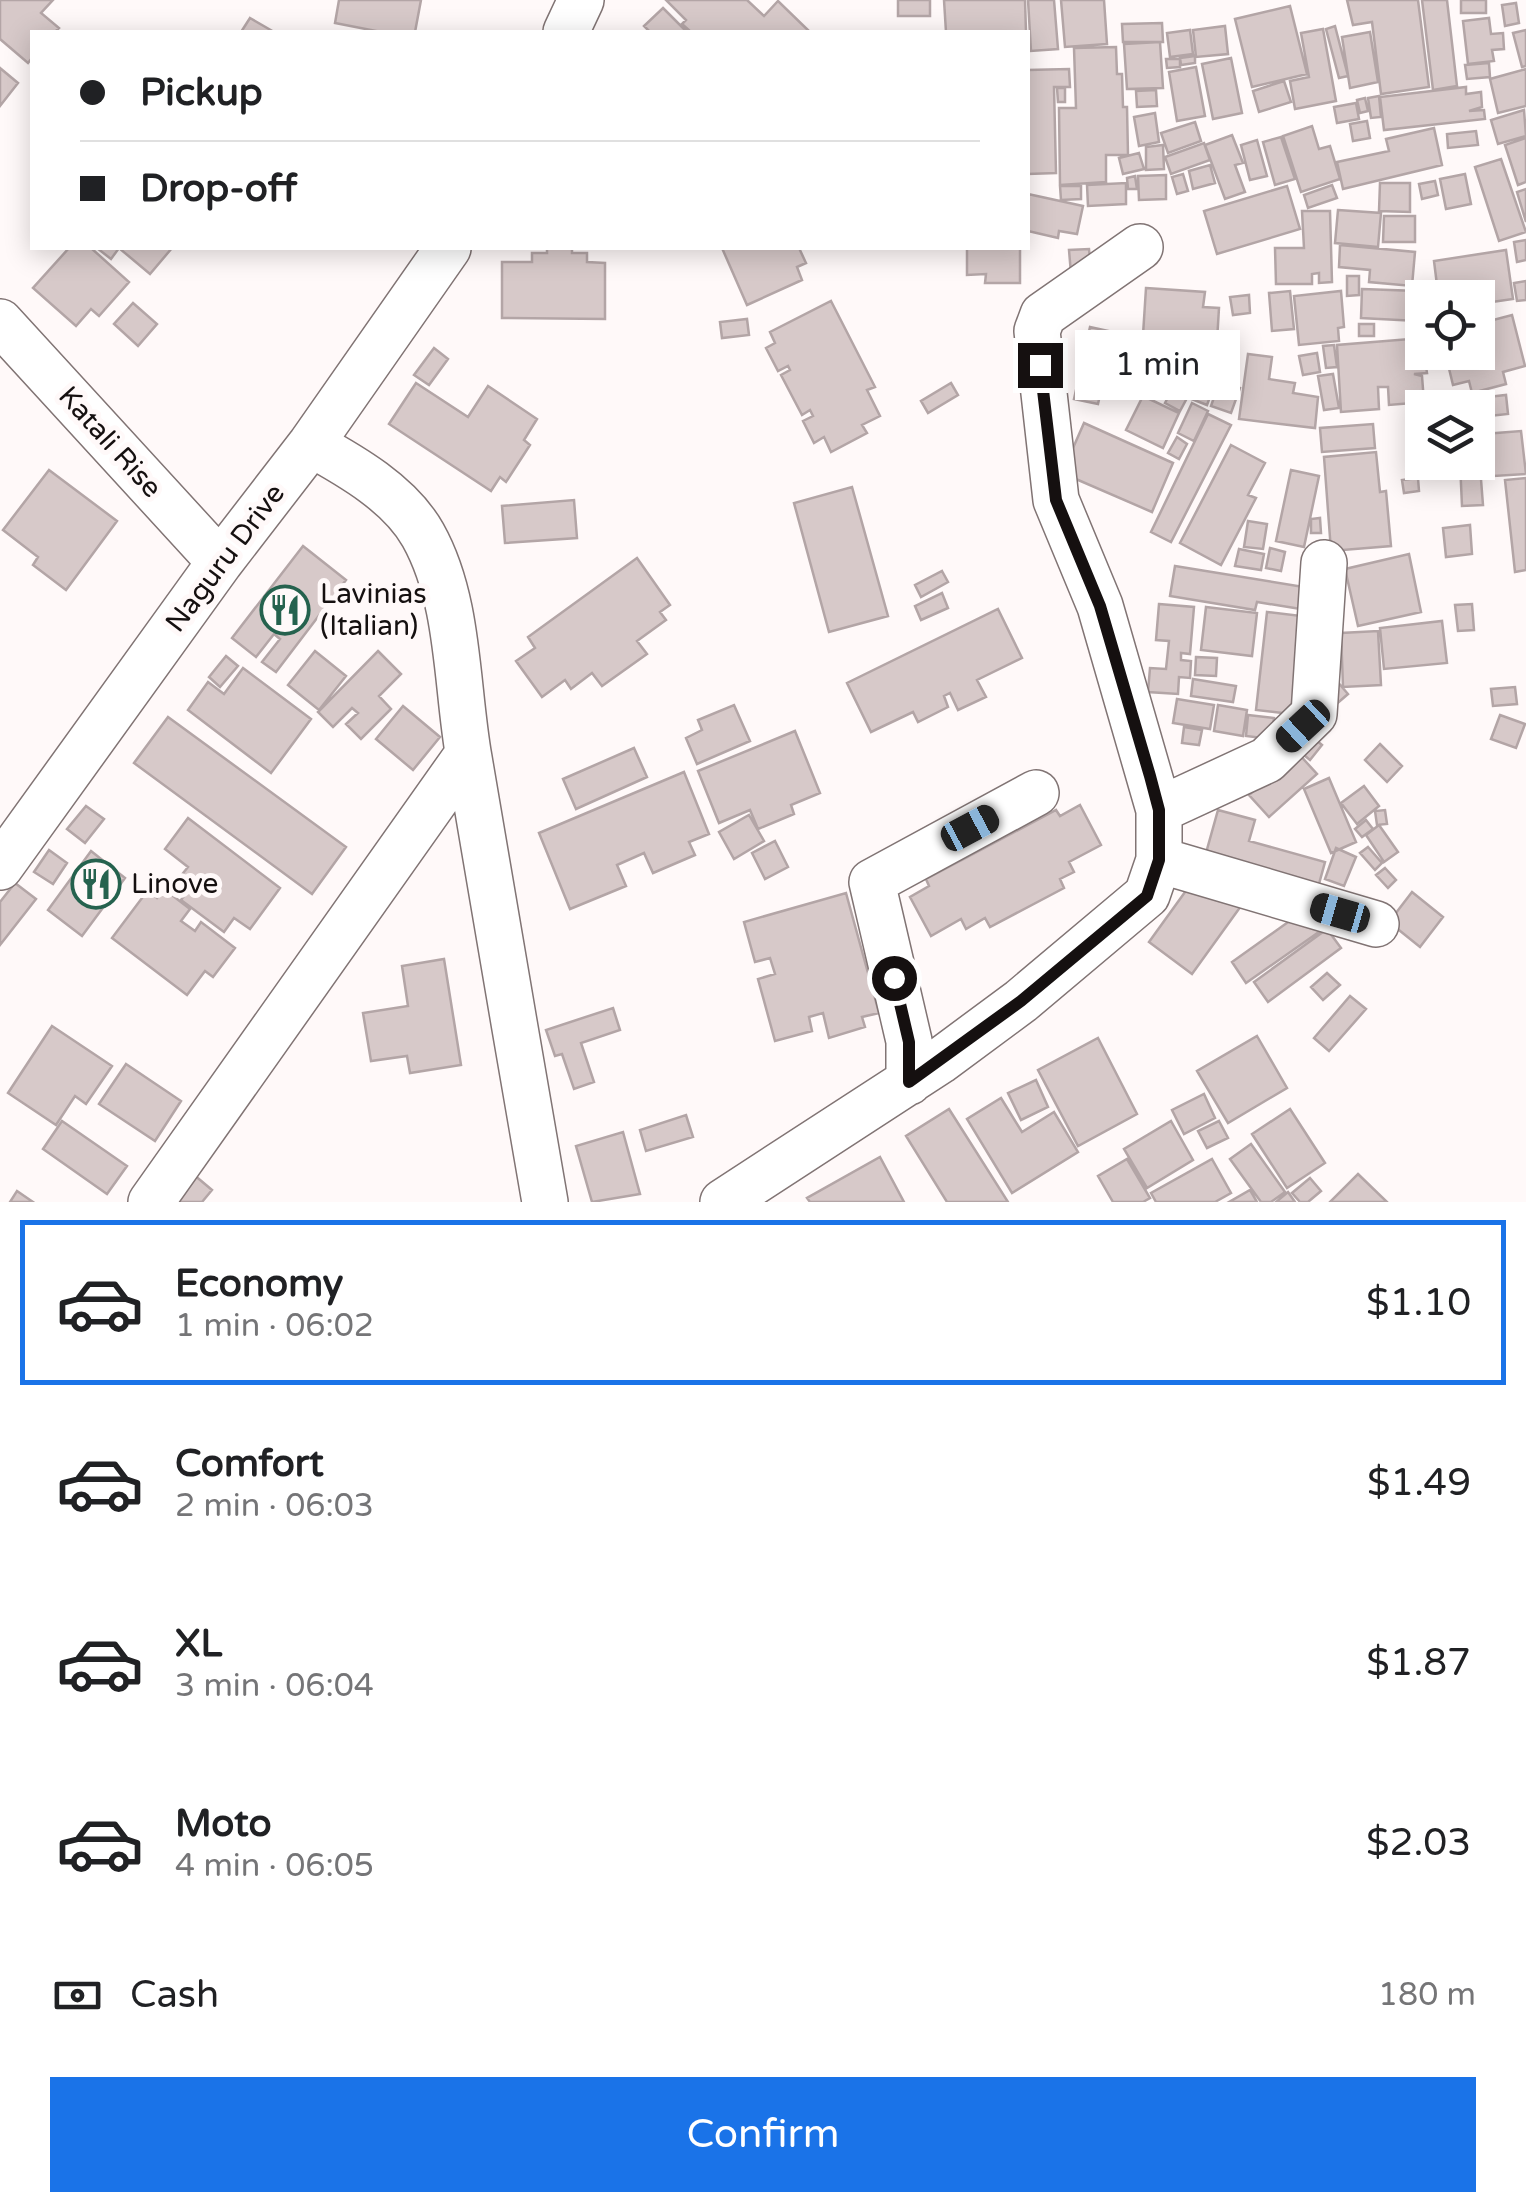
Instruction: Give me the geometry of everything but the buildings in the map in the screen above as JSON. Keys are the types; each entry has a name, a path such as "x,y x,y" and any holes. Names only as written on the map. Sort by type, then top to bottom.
{"street":[{"path":"567,30 582,0"},
{"path":"724,1202 909,1082 1021,1001 1147,896 1159,860 1159,810 1100,606 1056,500 1037,331 1043,314 1140,248"},
{"name":"Naguru Drive","path":"0,867 220,562 312,444 447,250"},
{"name":"Katali Rise","path":"0,322 220,562"},
{"path":"312,444 364,477 422,533 444,585 468,754 545,1202"},
{"path":"1159,810 1267,760 1314,714 1324,563"},
{"path":"150,1202 468,754"},
{"path":"909,1082 909,1042 872,882 1036,793"},
{"path":"1159,860 1376,924"}],"place":[{"name":"Lavinias (Italian)","path":"285,610"},
{"name":"Linove","path":"96,884"}],"route":[{"path":"894,978 909,1042 909,1082 1021,1001 1147,896 1159,860 1159,810 1150,776 1100,606 1056,500 1040,365"}]}
